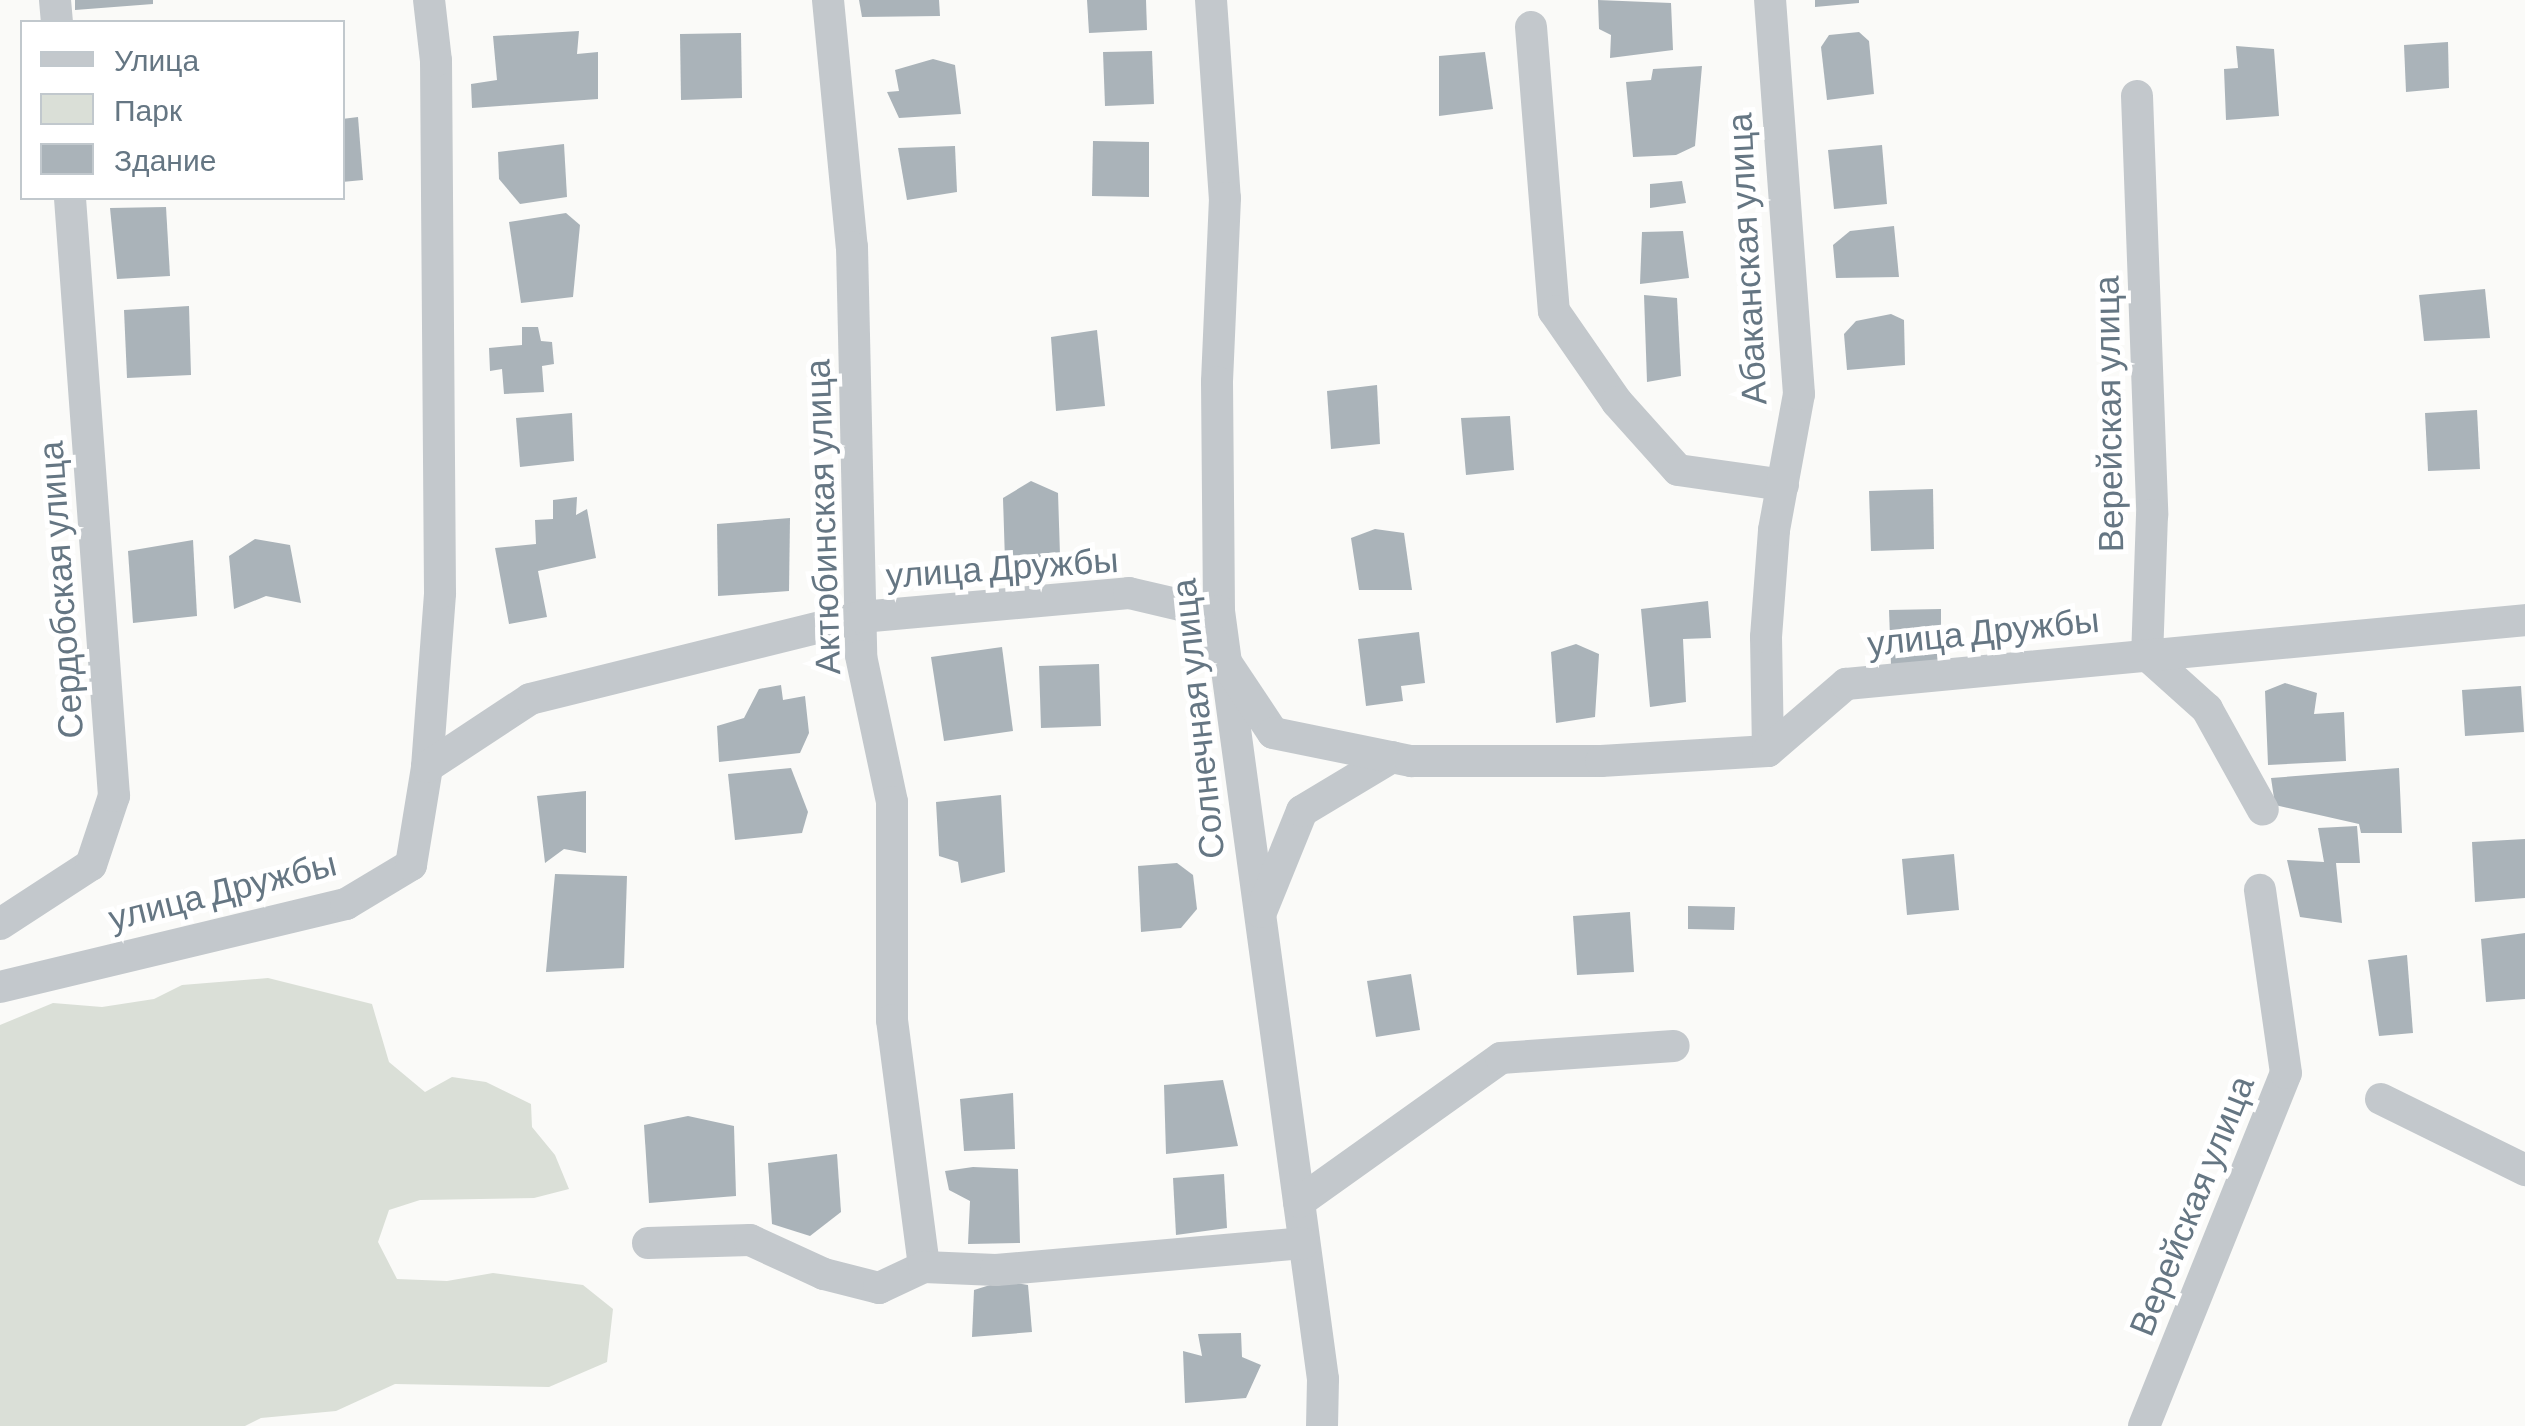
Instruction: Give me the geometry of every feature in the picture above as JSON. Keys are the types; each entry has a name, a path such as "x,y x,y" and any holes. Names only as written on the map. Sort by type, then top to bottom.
{"street":[{"path":"427,767 440,594 436,61 429,0"},
{"name":"Актюбинская улица","path":"828,0 852,247 861,656 892,802 892,1020 924,1267"},
{"name":"Солнечная улица","path":"1211,0 1225,198 1216,382 1224,662 1323,1378 1322,1426"},
{"name":"Абаканская улица","path":"1768,752 1766,638 1782,485 1799,394 1770,0"},
{"path":"1530,27 1554,311 1617,402 1678,470 1782,485"},
{"name":"Верейская улица","path":"2138,96 2152,516 2147,655"},
{"name":"Сердобская улица","path":"0,924 91,865 114,796 70,200"},
{"name":"улица Дружбы","path":"0,987 346,904 411,865 427,767 530,699 862,617 1129,594 1189,607 1273,733 1392,757 1601,761 1768,752 1846,684 2525,620"},
{"path":"2147,655 2206,708 2262,810"},
{"path":"1259,916 1302,811 1392,757"},
{"name":"Верейская улица","path":"2144,1426 2286,1073 2260,890"},
{"path":"1298,1202 1501,1058 1674,1046"},
{"path":"2381,1099 2525,1170"},
{"path":"648,1244 750,1240 824,1274 879,1288 924,1267 996,1270 1302,1243"}],"green space":[{"path":"268,978 372,1004 389,1062 425,1092 452,1077 486,1082 531,1104 532,1127 555,1155 569,1189 534,1198 420,1200 389,1210 378,1242 397,1279 447,1281 493,1273 583,1285 613,1309 607,1362 549,1387 395,1384 336,1411 261,1418 245,1426 0,1426 0,1025 53,1003 102,1007 154,999 182,985"}],"building":[{"path":"75,0 153,0 153,4 75,10"},
{"path":"859,0 939,0 940,16 862,17"},
{"path":"1087,0 1146,0 1147,30 1089,33"},
{"path":"1598,0 1671,3 1673,50 1610,58 1611,35 1599,29"},
{"path":"1815,0 1859,0 1859,3 1815,7"},
{"path":"579,31 577,54 598,52 598,99 472,108 471,84 497,80 493,36"},
{"path":"1859,32 1869,41 1874,94 1827,100 1821,47 1829,35"},
{"path":"741,33 742,98 681,100 680,34"},
{"path":"2448,42 2449,88 2406,92 2404,45"},
{"path":"2236,46 2274,49 2279,116 2226,120 2224,69 2238,68"},
{"path":"1152,51 1154,104 1105,106 1103,52"},
{"path":"1485,52 1493,109 1439,116 1439,56"},
{"path":"933,59 955,65 961,114 899,118 887,92 899,91 895,70"},
{"path":"1702,66 1695,146 1676,155 1633,157 1626,82 1651,80 1653,69"},
{"path":"358,117 363,180 345,182 345,119"},
{"path":"1093,141 1149,142 1149,197 1092,196"},
{"path":"564,144 567,197 520,204 499,179 498,152"},
{"path":"1882,145 1887,204 1834,209 1828,150"},
{"path":"955,146 957,192 907,200 898,148"},
{"path":"1682,181 1686,203 1650,208 1650,184"},
{"path":"166,207 170,276 117,279 110,208"},
{"path":"566,213 580,225 573,297 521,303 509,222"},
{"path":"1894,226 1899,277 1836,278 1833,245 1850,231"},
{"path":"1683,231 1689,278 1640,284 1642,232"},
{"path":"2485,289 2490,338 2424,341 2419,295"},
{"path":"1644,295 1677,298 1681,376 1647,382"},
{"path":"189,306 191,375 127,378 124,310"},
{"path":"1891,314 1904,320 1905,365 1847,370 1844,334 1856,321"},
{"path":"522,327 538,327 541,341 552,342 554,364 542,366 544,392 504,394 502,369 490,371 489,348 522,345"},
{"path":"1097,330 1105,406 1056,411 1051,337"},
{"path":"1377,385 1380,444 1331,449 1327,391"},
{"path":"2477,410 2480,469 2428,471 2425,413"},
{"path":"572,413 574,461 520,467 516,418"},
{"path":"1510,416 1514,470 1466,475 1461,418"},
{"path":"1031,481 1058,493 1060,555 1005,561 1003,498"},
{"path":"1933,489 1934,549 1871,551 1869,491"},
{"path":"577,497 576,515 587,509 596,558 538,571 547,617 509,624 495,548 536,544 535,520 553,519 553,500"},
{"path":"790,518 789,591 718,596 717,524"},
{"path":"1375,529 1404,533 1412,590 1359,590 1351,538"},
{"path":"255,539 290,545 301,603 266,596 234,609 229,556"},
{"path":"193,540 197,616 133,623 128,551"},
{"path":"1708,601 1711,638 1683,639 1686,702 1650,707 1641,609"},
{"path":"1941,609 1941,664 1891,665 1889,610"},
{"path":"1419,632 1425,683 1401,686 1403,701 1366,706 1358,639"},
{"path":"1576,644 1599,654 1595,717 1556,723 1551,652"},
{"path":"1002,647 1013,731 944,741 931,657"},
{"path":"1099,664 1101,726 1041,728 1039,666"},
{"path":"2285,683 2317,693 2314,714 2344,712 2346,761 2268,765 2265,691"},
{"path":"781,685 783,700 805,696 809,733 800,753 719,762 717,726 744,718 759,689"},
{"path":"2521,686 2524,732 2465,736 2462,690"},
{"path":"791,768 808,812 802,833 735,840 728,774"},
{"path":"2399,768 2402,833 2361,833 2359,824 2275,805 2271,778"},
{"path":"586,791 586,853 564,849 545,863 537,796"},
{"path":"1001,795 1005,872 961,883 958,862 939,856 936,802"},
{"path":"2357,826 2360,863 2336,863 2342,923 2300,917 2287,860 2324,862 2318,828"},
{"path":"2525,839 2525,898 2475,902 2472,842"},
{"path":"1954,854 1959,910 1907,915 1902,859"},
{"path":"1177,863 1193,875 1197,909 1181,928 1141,932 1138,866"},
{"path":"555,874 627,876 624,968 546,972"},
{"path":"1688,906 1735,907 1734,930 1688,929"},
{"path":"1630,912 1634,972 1577,975 1573,916"},
{"path":"2525,933 2525,999 2486,1002 2481,939"},
{"path":"2407,955 2413,1033 2379,1036 2368,960"},
{"path":"1411,974 1420,1030 1376,1037 1367,981"},
{"path":"1223,1080 1238,1146 1166,1154 1164,1085"},
{"path":"1013,1093 1015,1149 964,1151 960,1099"},
{"path":"688,1116 734,1126 736,1196 649,1203 644,1125"},
{"path":"837,1154 841,1212 810,1236 772,1224 768,1163"},
{"path":"973,1167 1018,1169 1020,1243 968,1244 970,1201 949,1190 945,1171"},
{"path":"1224,1174 1227,1228 1176,1235 1173,1178"},
{"path":"1003,1281 1028,1285 1032,1332 972,1337 974,1290"},
{"path":"1241,1333 1242,1357 1261,1365 1246,1398 1185,1403 1183,1351 1202,1356 1198,1334"}]}
